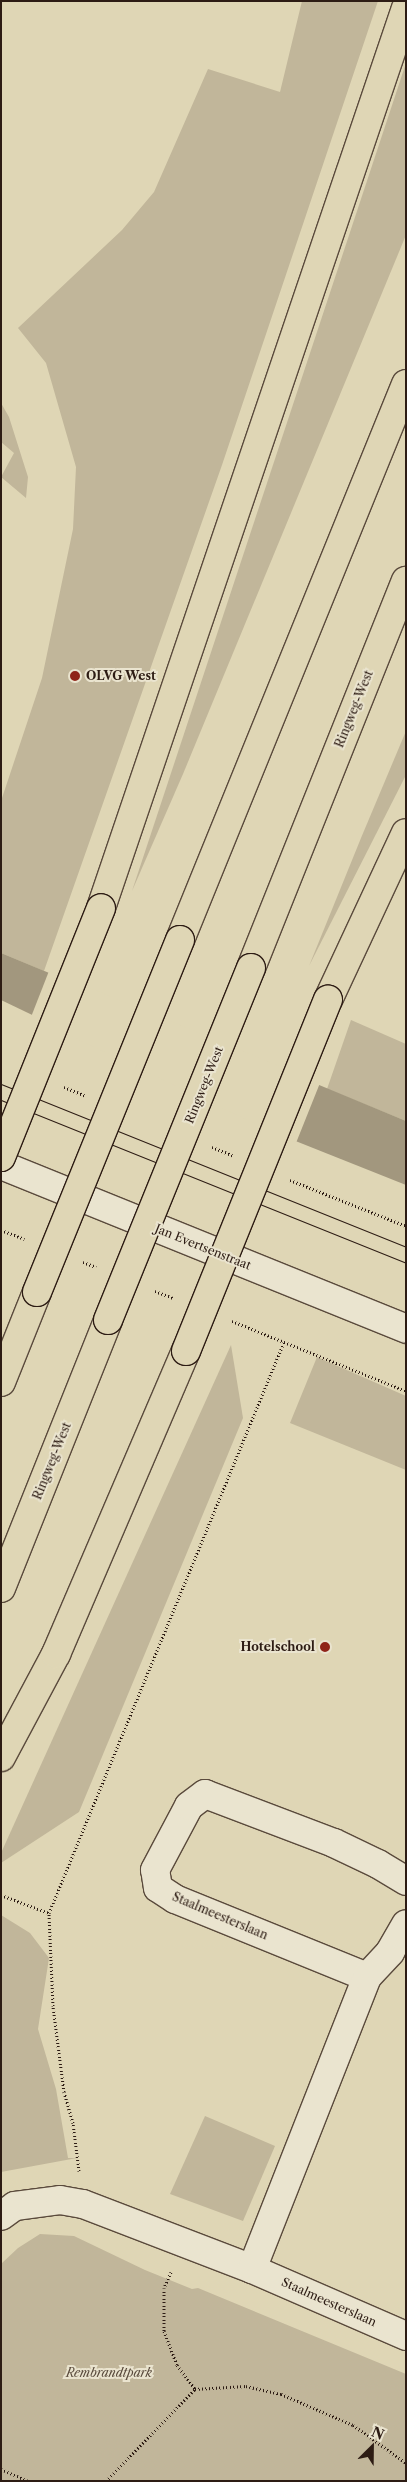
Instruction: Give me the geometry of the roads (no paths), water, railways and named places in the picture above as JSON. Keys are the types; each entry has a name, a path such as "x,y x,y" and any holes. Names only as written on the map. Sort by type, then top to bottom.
{"highway":[{"path":"1,1157 102,908 406,8"},
{"path":"1,1382 406,384"},
{"name":"Ringweg-West","path":"1,1588 406,581"},
{"path":"1,1757 56,1654 186,1351 328,1000 406,833"}],"street":[{"name":"Jan Evertsenstraat","path":"1,1165 406,1329"},
{"name":"Staalmeesterslaan","path":"367,1977 175,1899 158,1888 155,1870 189,1806 205,1794 334,1844 378,1864 406,1881"},
{"path":"252,2268 367,1977 390,1952 406,1924"},
{"name":"Staalmeesterslaan","path":"1,2216 15,2206 60,2200 82,2204 183,2244 252,2268 406,2336"}],"tram line":[{"path":"1,1084 406,1247"},
{"path":"1,1100 406,1263"}],"place":[{"name":"OLVG West","path":"75,676"},
{"name":"Hotelschool","path":"325,1647"}],"park label":[{"name":"Rembrandtpark","path":"109,2373"}]}
